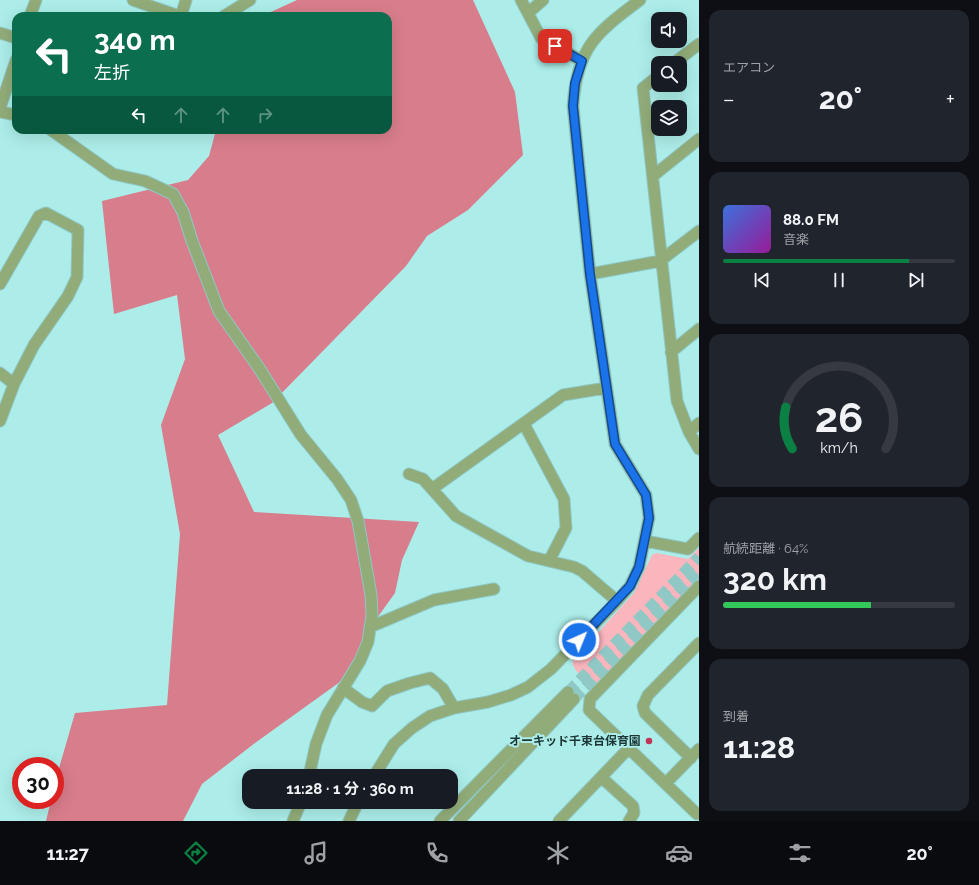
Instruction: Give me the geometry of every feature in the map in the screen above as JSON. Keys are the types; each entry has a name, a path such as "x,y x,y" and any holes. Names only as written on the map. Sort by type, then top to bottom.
{"street":[{"path":"32,12 36,0"},
{"path":"133,0 168,12"},
{"path":"182,12 186,0"},
{"path":"230,12 250,0"},
{"path":"521,0 542,38 582,61"},
{"path":"528,13 543,0"},
{"path":"378,769 390,749 403,735 430,716 454,708 488,702 528,687 551,669 617,601 630,586 639,567 646,542 649,518 646,495 615,444 590,274 573,106 575,83 582,61 591,41 609,23 640,0"},
{"path":"0,33 12,37"},
{"path":"683,56 699,44"},
{"path":"0,108 12,72"},
{"path":"651,82 643,88 653,176 660,261 677,401 689,432 699,449"},
{"path":"0,112 12,114"},
{"path":"57,134 114,174 145,181 173,194 183,212 192,241 219,311 259,368 300,435 337,479 351,500 358,521 371,595 370,627 365,651 332,704 322,726 311,769"},
{"path":"653,176 699,139"},
{"path":"0,284 39,216 46,213 78,230 77,277 68,296 34,345 14,384 0,421"},
{"path":"590,274 660,261 699,231"},
{"path":"672,352 699,329"},
{"path":"0,374 14,384"},
{"path":"432,489 563,396 606,388"},
{"path":"524,424 564,499 566,528 549,561"},
{"path":"689,432 699,424"},
{"path":"409,474 423,480 456,516 528,556 574,567 582,571 617,601"},
{"path":"646,542 688,549 699,538"},
{"path":"696,816 666,783 589,710 590,699 699,586"},
{"path":"370,627 434,600 494,589"},
{"path":"691,758 645,713 643,706 648,695 699,643"},
{"path":"343,688 362,702 372,706 387,691 430,678 443,689 454,708"},
{"path":"440,821 571,695 459,821"},
{"path":"559,821 629,748"},
{"path":"666,783 699,749"},
{"path":"601,777 633,806 634,813 629,821"},
{"path":"293,821 298,809"},
{"path":"349,821 355,809"}],"shaded area":[{"path":"297,0 473,0 515,92 523,155 468,210 427,236 406,266 272,403 218,435 254,512 419,522 402,560 395,593 377,618 351,674 255,743 202,784 183,821 46,821 49,809 64,809 64,757 62,757 75,713 167,705 180,534 161,425 185,359 177,295 114,314 102,201 188,180 209,156 215,134 392,134 392,12 271,12"},
{"path":"699,548 699,579 597,683 592,684 579,674 574,668 573,660 634,593 652,555 656,553 688,559"}],"tunnel":[{"path":"568,692 699,557"},
{"path":"574,699 699,571"}],"place":[{"name":"オーキッド千束台保育園","path":"649,741"}],"route":[{"path":"555,46 582,61 575,83 573,106 590,274 606,388 615,444 646,495 649,518 646,542 639,567 630,586 579,640"}]}
